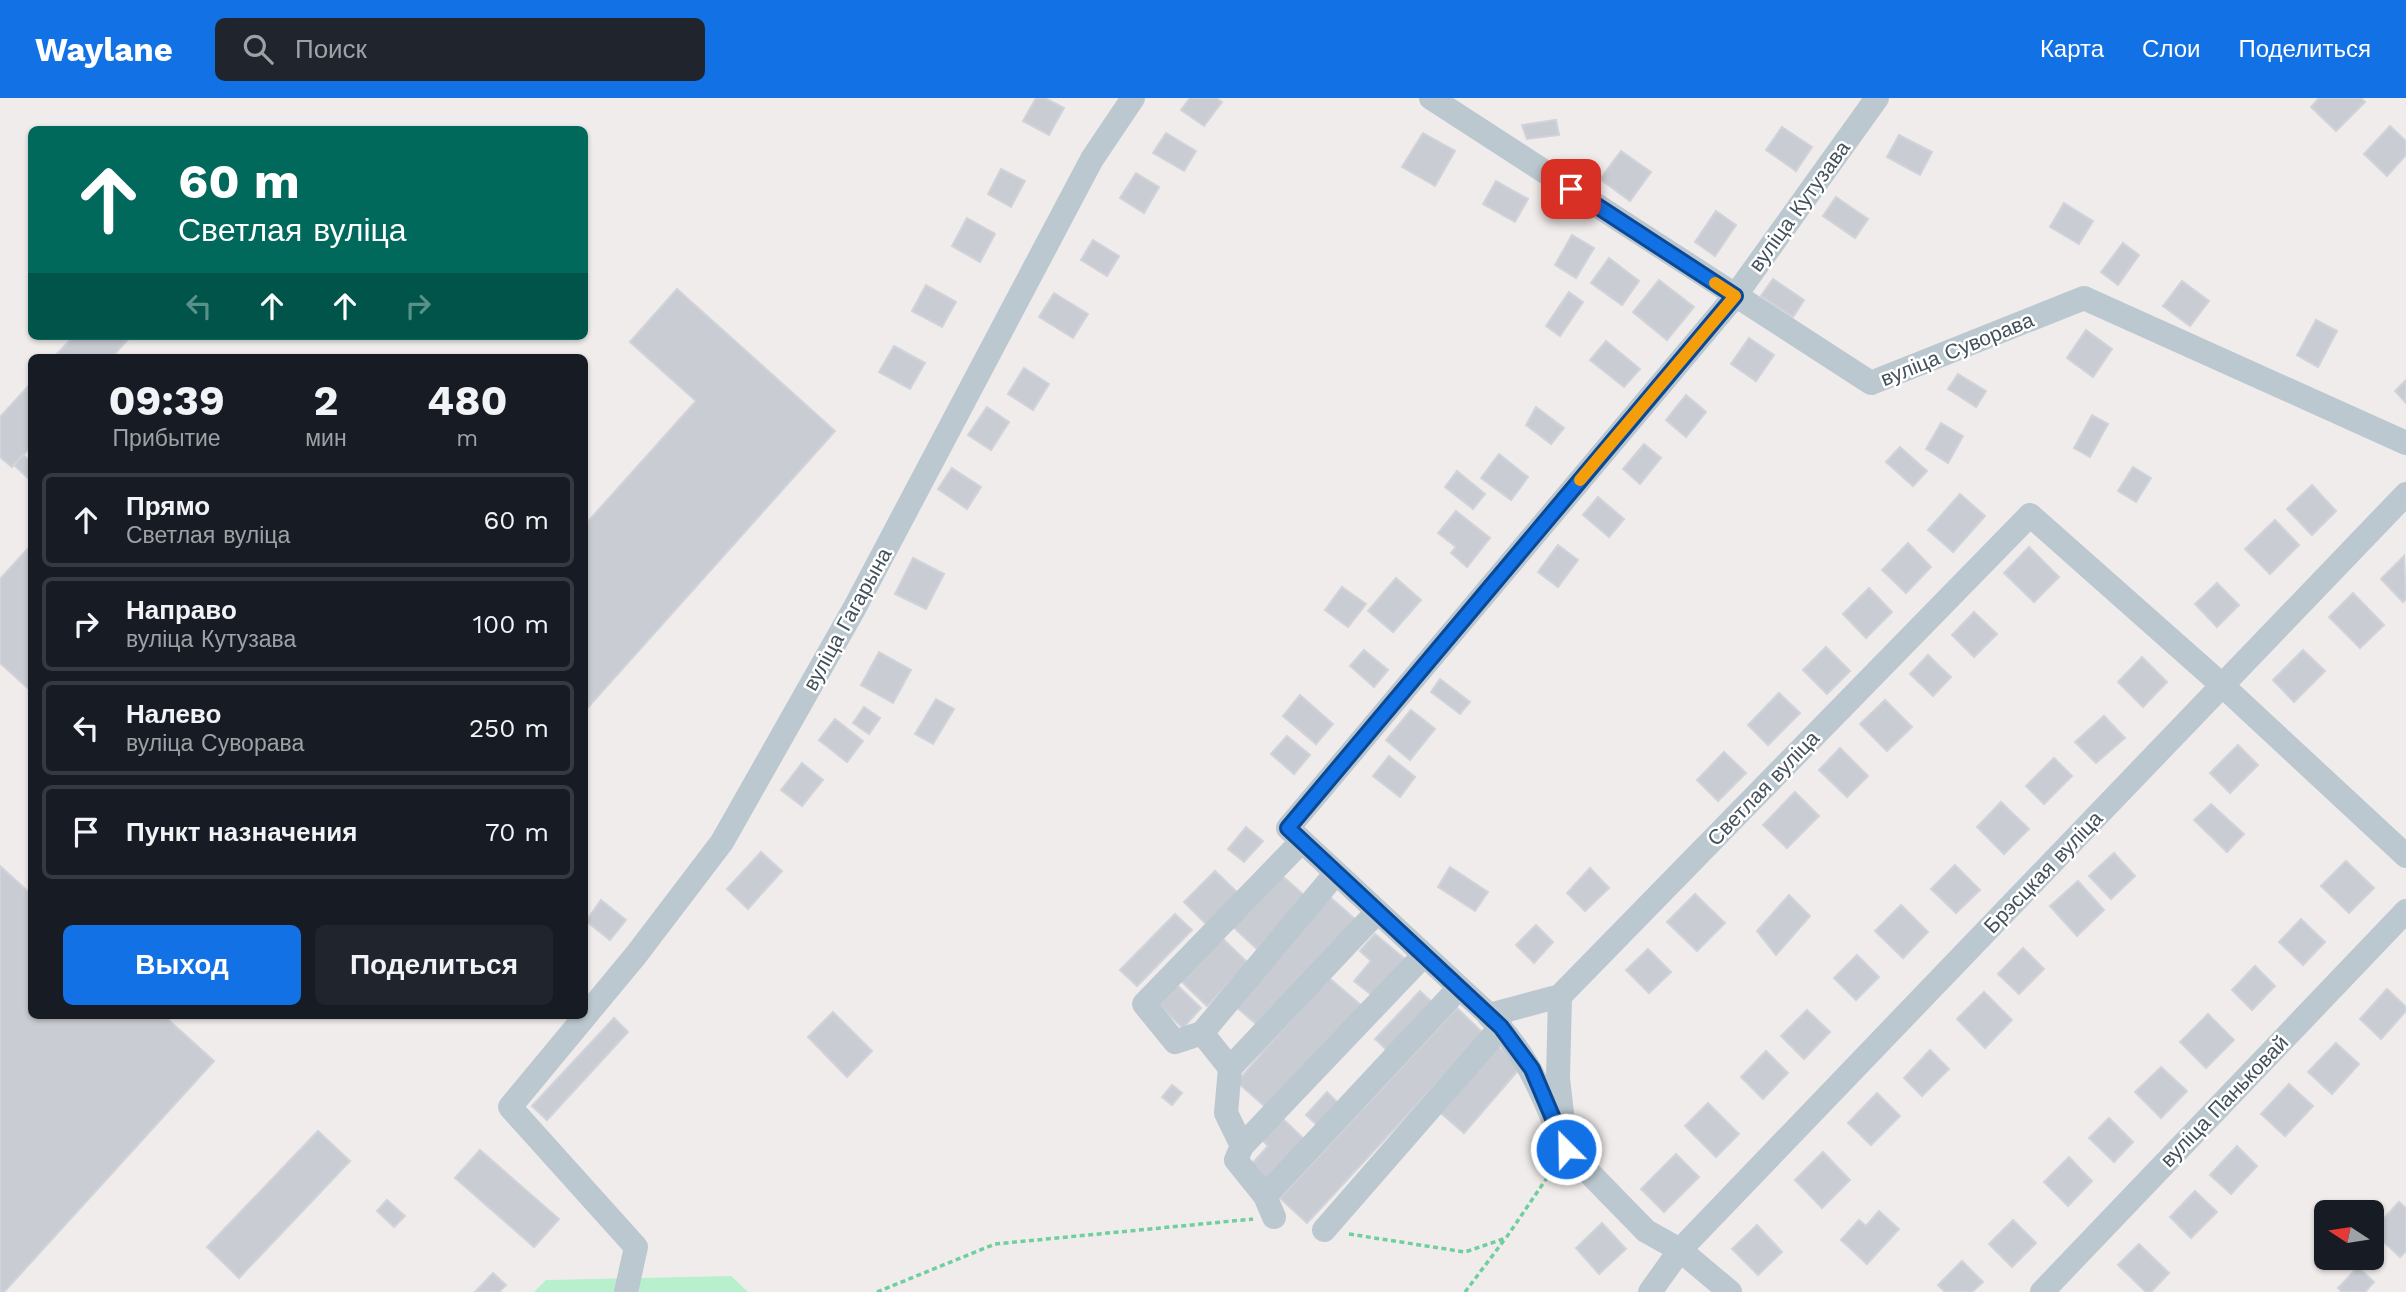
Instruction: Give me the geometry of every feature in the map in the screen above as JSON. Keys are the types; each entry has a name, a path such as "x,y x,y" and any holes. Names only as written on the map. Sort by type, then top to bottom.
{"street":[{"name":"вуліца Гагарына","path":"588,1013 722,842 854,609 1092,159 1133,98"},
{"name":"вуліца Суворава","path":"1431,98 1871,383 2084,298 2406,443"},
{"name":"вуліца Кутузава","path":"1202,1033 1175,1042 1144,1004 1295,835 1735,296 1877,98"},
{"name":"Брэсцкая вуліца","path":"1650,1292 1680,1250 2406,494"},
{"name":"Светлая вуліца","path":"1560,996 2030,515 2223,686"},
{"path":"2223,686 2406,856"},
{"path":"1295,835 1495,1021 1532,1069 1566,1149 1646,1231 1680,1250 1730,1292"},
{"path":"1230,1068 1202,1033 1336,873"},
{"name":"вуліца Паньковай","path":"2042,1292 2406,911"},
{"path":"1242,1146 1226,1114 1230,1068 1377,912"},
{"path":"1423,955 1242,1146 1236,1160 1270,1206 1459,988"},
{"path":"1324,1230 1495,1021 1560,996 1559,1079 1566,1149"},
{"name":"вуліца Гагарына","path":"583,1019 510,1107 636,1247 626,1292"}],"path":[{"path":"1465,1292 1506,1238 1566,1149"},
{"path":"877,1292 995,1244 1270,1206"},
{"path":"1324,1230 1465,1252 1506,1238"}],"green space":[{"path":"731,1276 748,1292 534,1292 546,1280"}],"building":[{"path":"1036,98 1045,98 1064,108 1049,135 1023,121"},
{"path":"1190,98 1216,98 1222,102 1204,126 1181,110"},
{"path":"2319,98 2361,98 2365,102 2336,131 2311,107"},
{"path":"1556,120 1559,135 1527,139 1522,125"},
{"path":"2390,126 2406,141 2406,155 2387,176 2364,154"},
{"path":"1782,127 1812,147 1796,171 1766,150"},
{"path":"1166,133 1196,151 1184,171 1153,153"},
{"path":"1423,133 1455,151 1435,186 1402,167"},
{"path":"1899,135 1932,152 1920,175 1887,157"},
{"path":"1621,151 1651,172 1630,201 1600,179"},
{"path":"1001,169 1025,181 1011,207 988,194"},
{"path":"1136,173 1159,187 1144,213 1120,198"},
{"path":"1496,181 1528,199 1515,222 1483,204"},
{"path":"1836,197 1868,219 1855,238 1823,216"},
{"path":"2064,203 2093,221 2079,244 2050,227"},
{"path":"1716,211 1736,225 1715,256 1695,242"},
{"path":"967,218 995,234 980,262 952,246"},
{"path":"1572,235 1594,248 1576,278 1555,265"},
{"path":"1093,240 1119,256 1107,276 1081,260"},
{"path":"2123,243 2139,255 2118,285 2101,272"},
{"path":"1609,258 1639,281 1622,305 1591,283"},
{"path":"1773,279 1804,300 1793,317 1761,296"},
{"path":"1659,280 1694,307 1667,340 1633,312"},
{"path":"2182,281 2209,301 2190,326 2163,306"},
{"path":"926,285 956,302 942,327 912,311"},
{"path":"677,289 835,431 588,708 588,522 696,401 630,342"},
{"path":"1569,292 1583,302 1560,336 1546,326"},
{"path":"1054,293 1088,314 1073,338 1039,317"},
{"path":"2316,320 2337,331 2318,367 2297,355"},
{"path":"2086,330 2112,349 2093,377 2067,358"},
{"path":"1749,338 1774,355 1756,381 1731,364"},
{"path":"70,340 127,340 115,354 57,354"},
{"path":"1606,341 1640,369 1624,387 1590,360"},
{"path":"894,346 925,363 910,389 879,372"},
{"path":"1024,368 1049,384 1033,410 1008,394"},
{"path":"1958,374 1986,391 1976,407 1948,389"},
{"path":"2406,380 2406,403 2395,391"},
{"path":"28,386 28,449 12,467 0,457 0,417"},
{"path":"1686,395 1706,412 1686,437 1666,420"},
{"path":"987,407 1009,422 991,450 968,435"},
{"path":"1536,407 1564,428 1551,444 1526,425"},
{"path":"2092,415 2108,424 2090,457 2074,448"},
{"path":"1941,423 1963,436 1948,463 1926,449"},
{"path":"1644,444 1661,458 1640,484 1623,469"},
{"path":"1900,447 1927,471 1913,486 1886,462"},
{"path":"1499,454 1528,477 1511,500 1481,478"},
{"path":"23,455 28,459 28,478 14,465"},
{"path":"2133,467 2151,478 2136,502 2118,491"},
{"path":"952,468 981,487 967,509 938,489"},
{"path":"1457,471 1485,494 1473,509 1445,487"},
{"path":"2312,485 2336,511 2312,535 2287,509"},
{"path":"1960,494 1985,516 1953,552 1928,530"},
{"path":"1598,497 1624,519 1609,537 1583,515"},
{"path":"1456,511 1490,538 1467,567 1451,553 1456,547 1438,533"},
{"path":"2275,520 2299,545 2270,574 2245,549"},
{"path":"1908,543 1931,567 1906,593 1882,570"},
{"path":"1558,545 1578,560 1558,587 1538,572"},
{"path":"2029,547 2059,577 2034,602 2004,573"},
{"path":"28,548 28,688 0,663 0,579"},
{"path":"2404,556 2406,599 2403,602 2381,579"},
{"path":"913,558 944,574 926,609 895,594"},
{"path":"1396,578 1421,600 1393,632 1368,611"},
{"path":"2217,583 2239,605 2217,627 2195,604"},
{"path":"1342,587 1366,604 1348,627 1325,610"},
{"path":"1869,588 1892,612 1866,638 1843,614"},
{"path":"2353,593 2384,625 2360,648 2329,617"},
{"path":"1974,612 1997,634 1974,657 1952,635"},
{"path":"1826,647 1850,671 1827,694 1803,670"},
{"path":"1364,650 1388,670 1374,687 1350,666"},
{"path":"2303,650 2325,671 2294,702 2273,680"},
{"path":"879,652 911,670 893,703 861,685"},
{"path":"1928,655 1951,677 1933,696 1910,674"},
{"path":"2142,657 2167,682 2143,707 2118,682"},
{"path":"1440,679 1470,702 1460,714 1431,692"},
{"path":"1779,693 1800,713 1768,745 1748,725"},
{"path":"1300,695 1333,724 1316,744 1283,716"},
{"path":"936,699 954,709 933,744 915,734"},
{"path":"1885,700 1912,727 1887,751 1860,724"},
{"path":"864,707 880,718 869,734 853,723"},
{"path":"1411,710 1435,729 1410,760 1386,740"},
{"path":"2104,716 2125,738 2096,763 2075,742"},
{"path":"835,719 863,741 847,762 819,740"},
{"path":"1287,736 1310,755 1294,774 1271,754"},
{"path":"2238,745 2258,765 2230,793 2210,773"},
{"path":"1840,748 1868,776 1847,797 1819,770"},
{"path":"1724,752 1746,773 1718,801 1697,780"},
{"path":"1389,756 1415,777 1400,797 1373,776"},
{"path":"2054,758 2072,776 2044,804 2026,786"},
{"path":"802,763 823,780 802,806 781,790"},
{"path":"1795,792 1819,816 1787,848 1763,825"},
{"path":"2001,802 2029,829 2004,854 1977,827"},
{"path":"2211,804 2244,834 2227,852 2194,820"},
{"path":"1246,827 1263,841 1244,862 1228,849"},
{"path":"761,852 782,871 748,909 727,889"},
{"path":"2114,853 2135,876 2111,899 2089,876"},
{"path":"2346,861 2374,888 2349,913 2321,886"},
{"path":"1955,865 1980,890 1956,913 1931,889"},
{"path":"0,866 28,891 28,1019 167,1019 214,1061 4,1292 0,1292"},
{"path":"1450,867 1488,892 1475,911 1438,887"},
{"path":"1590,868 1609,888 1585,911 1567,893"},
{"path":"1215,871 1238,893 1207,925 1184,902"},
{"path":"1279,873 1305,896 1257,949 1232,926"},
{"path":"2078,881 2104,910 2077,936 2050,906"},
{"path":"1695,894 1725,923 1697,951 1667,922"},
{"path":"1789,895 1810,916 1776,955 1757,931"},
{"path":"1330,897 1355,919 1261,1028 1236,1007"},
{"path":"601,900 626,920 610,940 588,923 588,918"},
{"path":"1901,905 1928,932 1903,958 1875,931"},
{"path":"1175,914 1192,930 1137,986 1120,970"},
{"path":"2301,919 2325,942 2303,965 2279,942"},
{"path":"1536,925 1553,942 1534,963 1516,945"},
{"path":"1375,934 1405,959 1373,996 1354,981 1371,961 1360,951"},
{"path":"1222,938 1248,963 1207,1006 1181,981"},
{"path":"2023,948 2044,969 2019,994 1998,974"},
{"path":"1648,949 1671,972 1649,993 1626,970"},
{"path":"1857,955 1879,977 1856,1000 1834,978"},
{"path":"2255,966 2275,986 2252,1010 2232,990"},
{"path":"1328,977 1361,1005 1270,1111 1237,1082"},
{"path":"1177,985 1201,1008 1183,1028 1159,1005"},
{"path":"2387,989 2406,1007 2406,1011 2381,1039 2360,1019"},
{"path":"1420,991 1435,1005 1390,1053 1375,1039"},
{"path":"1984,992 2012,1020 1985,1048 1957,1019"},
{"path":"1457,1008 1483,1033 1307,1223 1280,1198"},
{"path":"1807,1010 1830,1032 1804,1059 1781,1036"},
{"path":"833,1012 872,1051 847,1077 808,1037"},
{"path":"2208,1014 2234,1040 2206,1068 2180,1042"},
{"path":"614,1018 628,1032 547,1120 532,1106"},
{"path":"1494,1043 1521,1067 1464,1133 1436,1109"},
{"path":"2336,1043 2359,1064 2332,1094 2308,1072"},
{"path":"1930,1050 1949,1069 1922,1096 1904,1078"},
{"path":"1766,1051 1788,1073 1763,1099 1741,1077"},
{"path":"2161,1067 2187,1091 2161,1118 2135,1092"},
{"path":"2289,1084 2313,1106 2285,1136 2261,1114"},
{"path":"1172,1085 1182,1093 1172,1105 1162,1097"},
{"path":"1327,1092 1339,1104 1318,1126 1306,1115"},
{"path":"1877,1093 1900,1116 1871,1145 1848,1123"},
{"path":"1708,1103 1739,1134 1716,1157 1685,1126"},
{"path":"1281,1117 1305,1140 1266,1181 1250,1166 1268,1146 1261,1139"},
{"path":"2109,1118 2133,1142 2114,1162 2089,1138"},
{"path":"318,1131 350,1161 239,1278 207,1247"},
{"path":"2237,1146 2257,1166 2231,1194 2210,1175"},
{"path":"480,1150 559,1219 534,1247 455,1178"},
{"path":"1823,1152 1850,1180 1822,1208 1795,1180"},
{"path":"1676,1154 1699,1177 1664,1212 1641,1189"},
{"path":"2069,1157 2092,1181 2068,1206 2044,1182"},
{"path":"2195,1191 2217,1212 2191,1238 2170,1217"},
{"path":"387,1200 405,1216 394,1227 377,1211"},
{"path":"2399,1202 2406,1208 2406,1251 2400,1257 2384,1242 2384,1218"},
{"path":"1879,1211 1899,1229 1867,1264 1841,1240 1859,1220 1866,1226"},
{"path":"2013,1220 2036,1243 2012,1267 1989,1244"},
{"path":"1602,1223 1626,1249 1599,1274 1576,1248"},
{"path":"1757,1225 1782,1252 1758,1275 1732,1249"},
{"path":"2139,1244 2169,1273 2151,1292 2146,1292 2118,1265"},
{"path":"1962,1261 1983,1282 1972,1292 1945,1292 1938,1285"},
{"path":"2355,1270 2361,1270 2374,1282 2365,1292 2342,1292 2338,1288"},
{"path":"493,1273 506,1285 499,1292 475,1292"}],"slow traffic":[{"path":"1580,480 1735,296 1715,283"}],"route":[{"path":"1566,1149 1532,1069 1501,1027 1288,828 1735,296 1571,189"}]}
